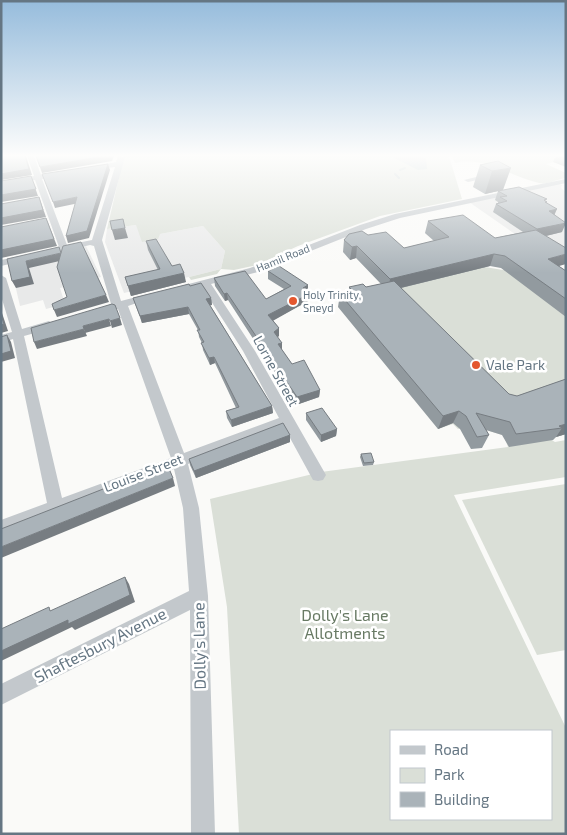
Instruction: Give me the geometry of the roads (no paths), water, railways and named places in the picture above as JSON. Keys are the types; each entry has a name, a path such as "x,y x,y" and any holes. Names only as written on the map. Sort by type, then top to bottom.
{"street":[{"path":"40,195 64,248"},
{"path":"1,263 95,241 109,195"},
{"name":"Hamil Road","path":"88,314 254,270 362,227 398,216 501,195"},
{"name":"Dolly's Lane","path":"95,241 179,460 191,508 199,596 203,834"},
{"path":"1,278 18,334 56,506"},
{"name":"Lorne Street","path":"205,282 249,351 318,475"},
{"path":"1,339 62,322"},
{"name":"Louise Street","path":"1,528 286,420"},
{"name":"Shaftesbury Avenue","path":"1,695 199,596"}],"place":[{"name":"Holy Trinity, Sneyd","path":"293,301"},
{"name":"Vale Park","path":"476,365"}],"park label":[{"name":"Dolly's Lane Allotments","path":"345,624"}]}
